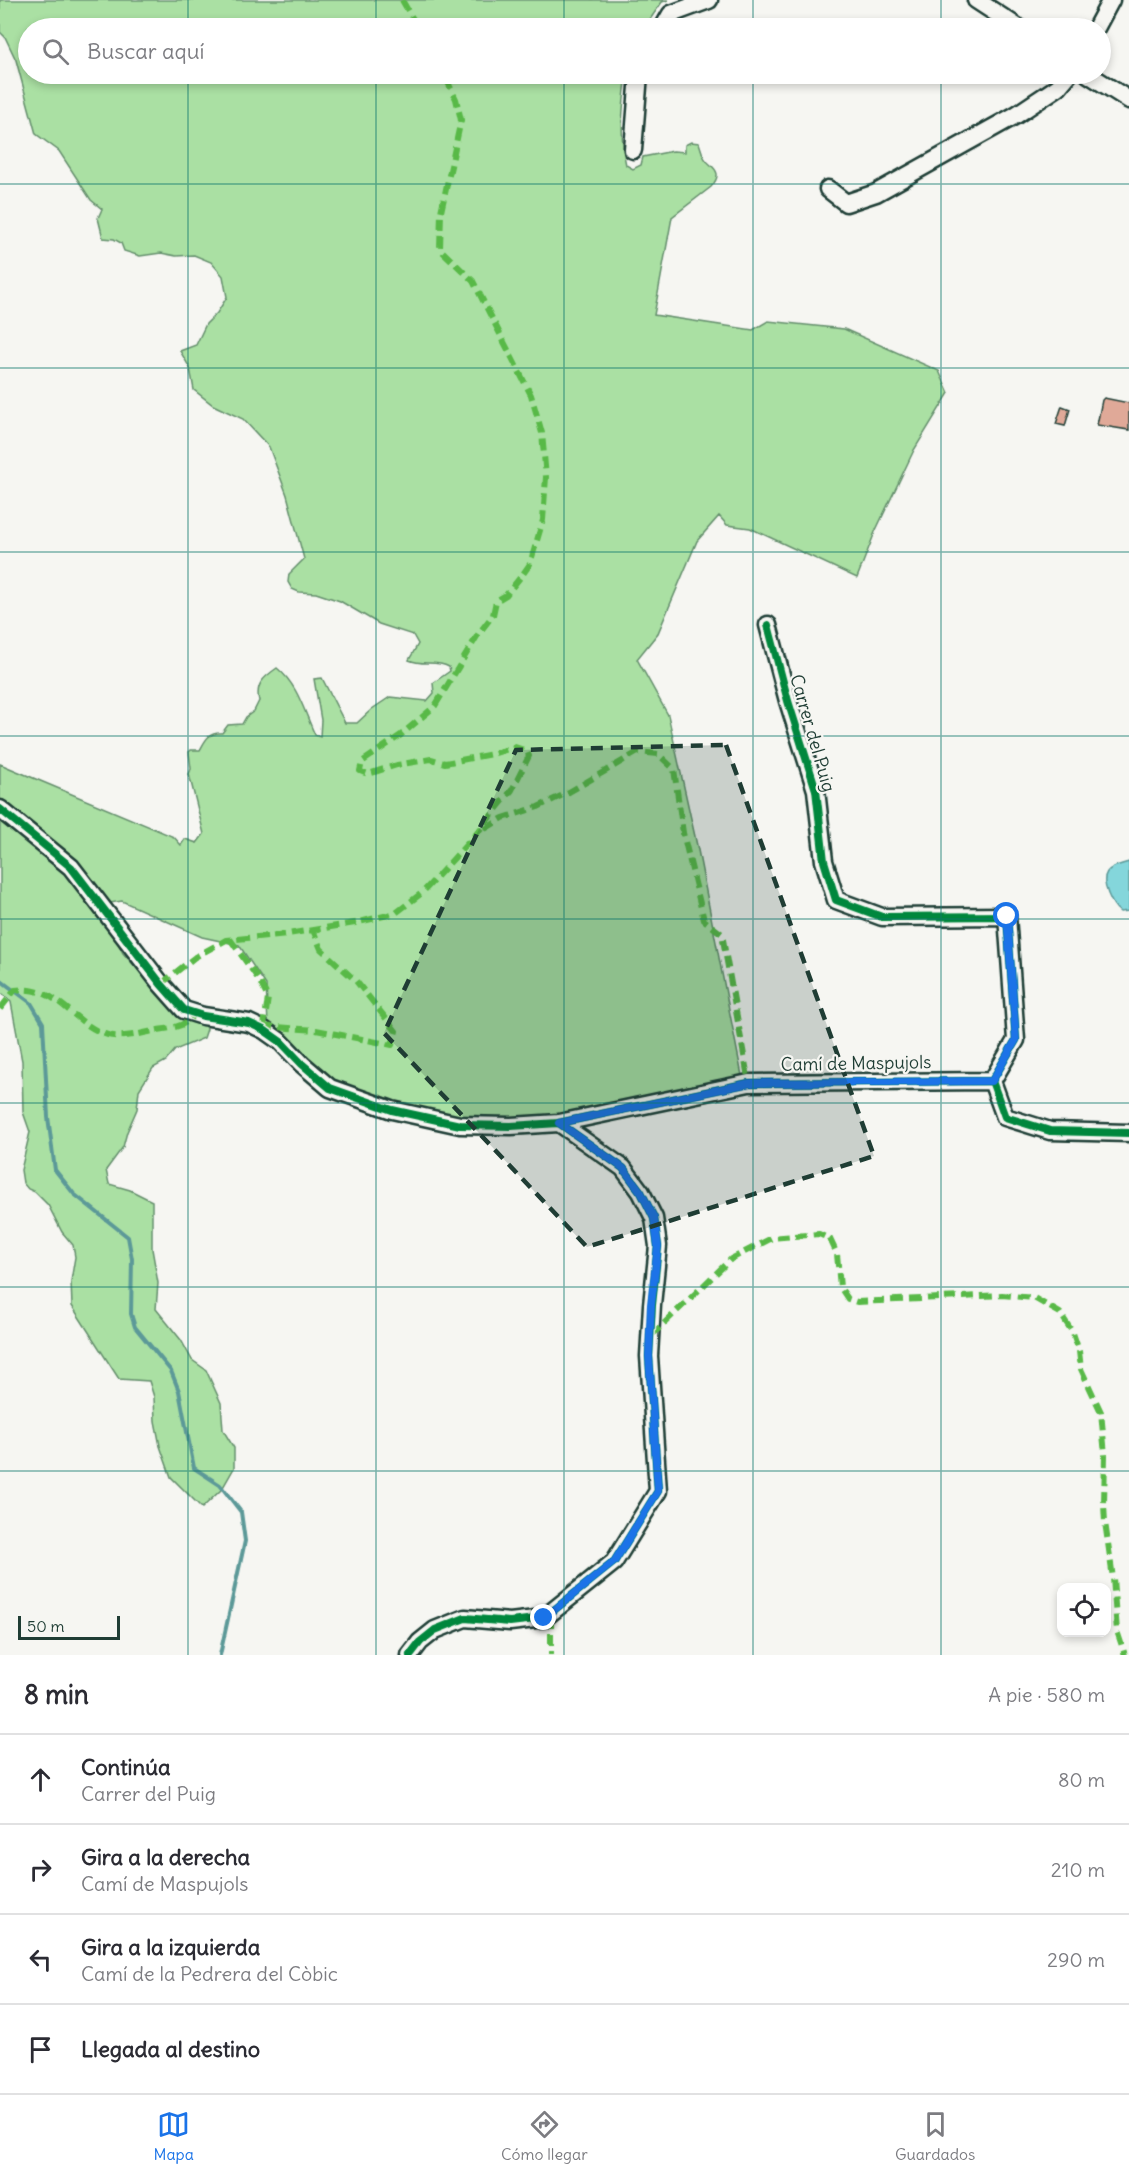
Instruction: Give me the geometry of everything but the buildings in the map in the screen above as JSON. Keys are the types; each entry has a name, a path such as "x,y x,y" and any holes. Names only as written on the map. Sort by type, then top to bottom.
{"street":[{"path":"669,18 671,15 709,0"},
{"path":"976,0 1004,18"},
{"path":"1101,18 1111,0"},
{"path":"633,150 638,84"},
{"path":"828,189 846,203 876,193 1016,115 1061,84"},
{"path":"1104,84 1129,100"},
{"name":"Carrer del Puig","path":"768,625 816,790 824,861 836,900 882,917 1007,916 1016,1040 992,1081"},
{"name":"Camí de Maspujols","path":"0,809 71,867 161,984 184,1010 203,1016 249,1023 264,1029 330,1088 392,1110 460,1125 511,1126 559,1123 750,1083 992,1081"},
{"path":"992,1081 1005,1117 1050,1131 1129,1133"},
{"path":"410,1655 420,1642 435,1630 465,1618 510,1622 544,1618 614,1562 658,1491 649,1356 651,1305 658,1246 654,1218 641,1192 623,1168 559,1123"}],"highlighted area":[{"path":"726,745 874,1156 587,1247 384,1033 516,750"}],"green space":[{"path":"0,0 668,0 662,2 651,18 18,18 18,67 5,37 0,32"},
{"path":"22,84 626,84 622,131 626,165 633,169 641,165 643,157 673,151 685,152 685,145 691,142 699,143 704,157 717,173 711,187 672,217 654,315 753,330 768,321 844,329 939,371 949,393 914,450 875,532 857,578 750,528 727,525 719,516 697,541 658,633 637,659 668,715 698,850 743,1081 572,1116 458,1119 393,1102 333,1082 268,1024 266,985 239,945 202,937 122,901 110,903 83,869 0,805 0,764 174,837 181,845 185,839 197,843 204,834 189,774 191,769 189,752 200,750 208,738 213,734 222,733 228,725 242,724 246,717 254,711 259,701 260,685 277,668 295,690 315,735 320,737 321,720 314,679 322,678 345,723 357,723 390,697 427,701 434,693 433,683 450,671 449,667 444,665 409,660 418,644 413,635 379,624 340,601 316,593 299,592 292,589 288,582 289,574 304,559 287,495 269,447 243,419 213,405 194,390 190,368 180,351 196,345 206,324 217,313 227,297 223,276 211,262 194,255 176,256 161,253 140,256 124,251 121,243 114,239 103,238 98,218 102,209 91,200 59,151 36,134"},
{"path":"0,817 66,871 111,930 123,953 156,990 205,1022 207,1029 204,1038 175,1050 166,1061 153,1068 139,1090 137,1109 123,1147 106,1170 109,1184 130,1190 152,1201 152,1249 158,1283 156,1309 181,1340 192,1360 206,1370 221,1403 223,1430 234,1448 234,1468 222,1489 202,1508 171,1477 160,1446 155,1421 154,1397 149,1381 119,1379 72,1306 71,1281 75,1257 73,1245 62,1232 48,1205 23,1183 21,1170 30,1132 23,1112 22,1061 11,1002 3,994 0,995"}],"water":[{"path":"1129,862 1129,911 1120,912 1108,894 1105,876 1111,868"}],"waterway":[{"path":"0,980 31,1003 43,1023 48,1117 55,1170 74,1194 128,1237 132,1259 131,1314 135,1327 171,1371 179,1391 194,1468 220,1485 241,1512 245,1541 220,1655"}],"marked path":[{"path":"402,0 412,18"},
{"path":"161,984 195,957 226,940 288,934 355,923 396,913 423,892 477,833 512,790 529,756 527,751 515,747 445,763 431,759 397,765 368,774 360,771 362,762 401,735 435,706 479,633 493,615 496,601 506,595 530,564 543,520 546,477 542,433 531,395 473,281 440,249 441,212 461,120 456,99 449,84"},
{"path":"485,829 503,818 538,807 569,792 638,752 658,754 674,769 683,833 704,920 722,934 749,1083"},
{"path":"262,1026 316,1030 392,1045 396,1031 356,981 321,949 313,930"},
{"path":"230,939 259,980 268,998 264,1026"},
{"path":"0,1009 15,990 30,990 55,999 96,1030 108,1035 120,1036 179,1026 191,1018 194,1013"},
{"path":"651,1336 731,1259 772,1238 819,1234 830,1239 837,1254 840,1287 848,1299 857,1302 1002,1295 1034,1298 1060,1313 1073,1333 1079,1351 1081,1369 1101,1412 1105,1455 1105,1522 1113,1578 1117,1631 1125,1655"},
{"path":"544,1618 551,1625 551,1655"}],"cycle path":[{"path":"768,625 788,701 816,790 824,861 836,900 882,917 1007,916 1016,1040 992,1081"},
{"path":"0,809 71,867 161,984 184,1010 203,1016 249,1023 264,1030 281,1042 330,1088 392,1110 460,1125 511,1126 559,1123 749,1083 992,1081 1005,1117 1050,1131 1129,1133"},
{"path":"410,1655 420,1642 435,1630 465,1618 510,1622 544,1618 614,1562 658,1491 649,1356 658,1246 654,1218 641,1192 623,1168 559,1123"}],"route":[{"path":"544,1618 614,1562 658,1491 649,1356 651,1305 658,1246 654,1218 641,1192 623,1168 559,1123 750,1083 992,1081 1016,1040 1007,916"}]}
